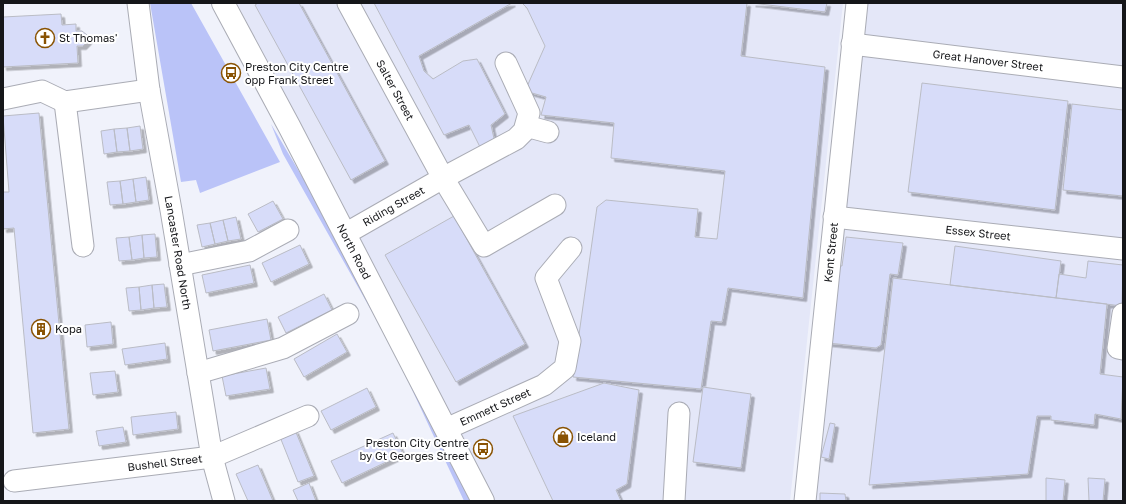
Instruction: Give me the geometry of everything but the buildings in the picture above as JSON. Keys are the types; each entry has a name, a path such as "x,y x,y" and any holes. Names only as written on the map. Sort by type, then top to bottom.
{"highway":[{"name":"North Road","path":"223,3 345,234 483,501"}],"street":[{"name":"Lancaster Road North","path":"138,3 149,90 212,457 224,501"},
{"name":"Salter Street","path":"348,3 443,178 484,246 554,205"},
{"name":"Kent Street","path":"805,501 857,3"},
{"name":"Great Hanover Street","path":"852,44 1123,77"},
{"path":"506,63 529,113 526,126 548,132"},
{"path":"3,99 42,91 65,102 149,90"},
{"path":"65,102 83,246"},
{"name":"Riding Street","path":"345,234 443,178 516,139 526,126"},
{"name":"Essex Street","path":"834,217 1123,249"},
{"path":"180,265 249,251 288,230"},
{"name":"Emmett Street","path":"446,429 544,385 565,368 570,341 546,278 571,248"},
{"path":"198,373 283,348 348,314"},
{"path":"1123,314 1118,348 1123,349"},
{"path":"674,501 679,413"},
{"name":"Bushell Street","path":"14,481 212,457 308,416"}],"shaded area":[{"path":"150,3 191,3 280,162 200,193 196,180 181,182"},
{"path":"237,3 843,3 790,501 491,501"},
{"path":"861,3 1123,3 1123,501 810,501"},
{"path":"271,124 339,239 438,432 470,501 464,501 393,349 283,154"}],"place":[{"name":"St Thomas'","path":"45,38"},
{"name":"Preston City Centre opp Frank Street","path":"231,73"},
{"name":"Kopa","path":"41,329"},
{"name":"Iceland","path":"563,437"},
{"name":"Preston City Centre by Gt Georges Street","path":"483,449"}]}
